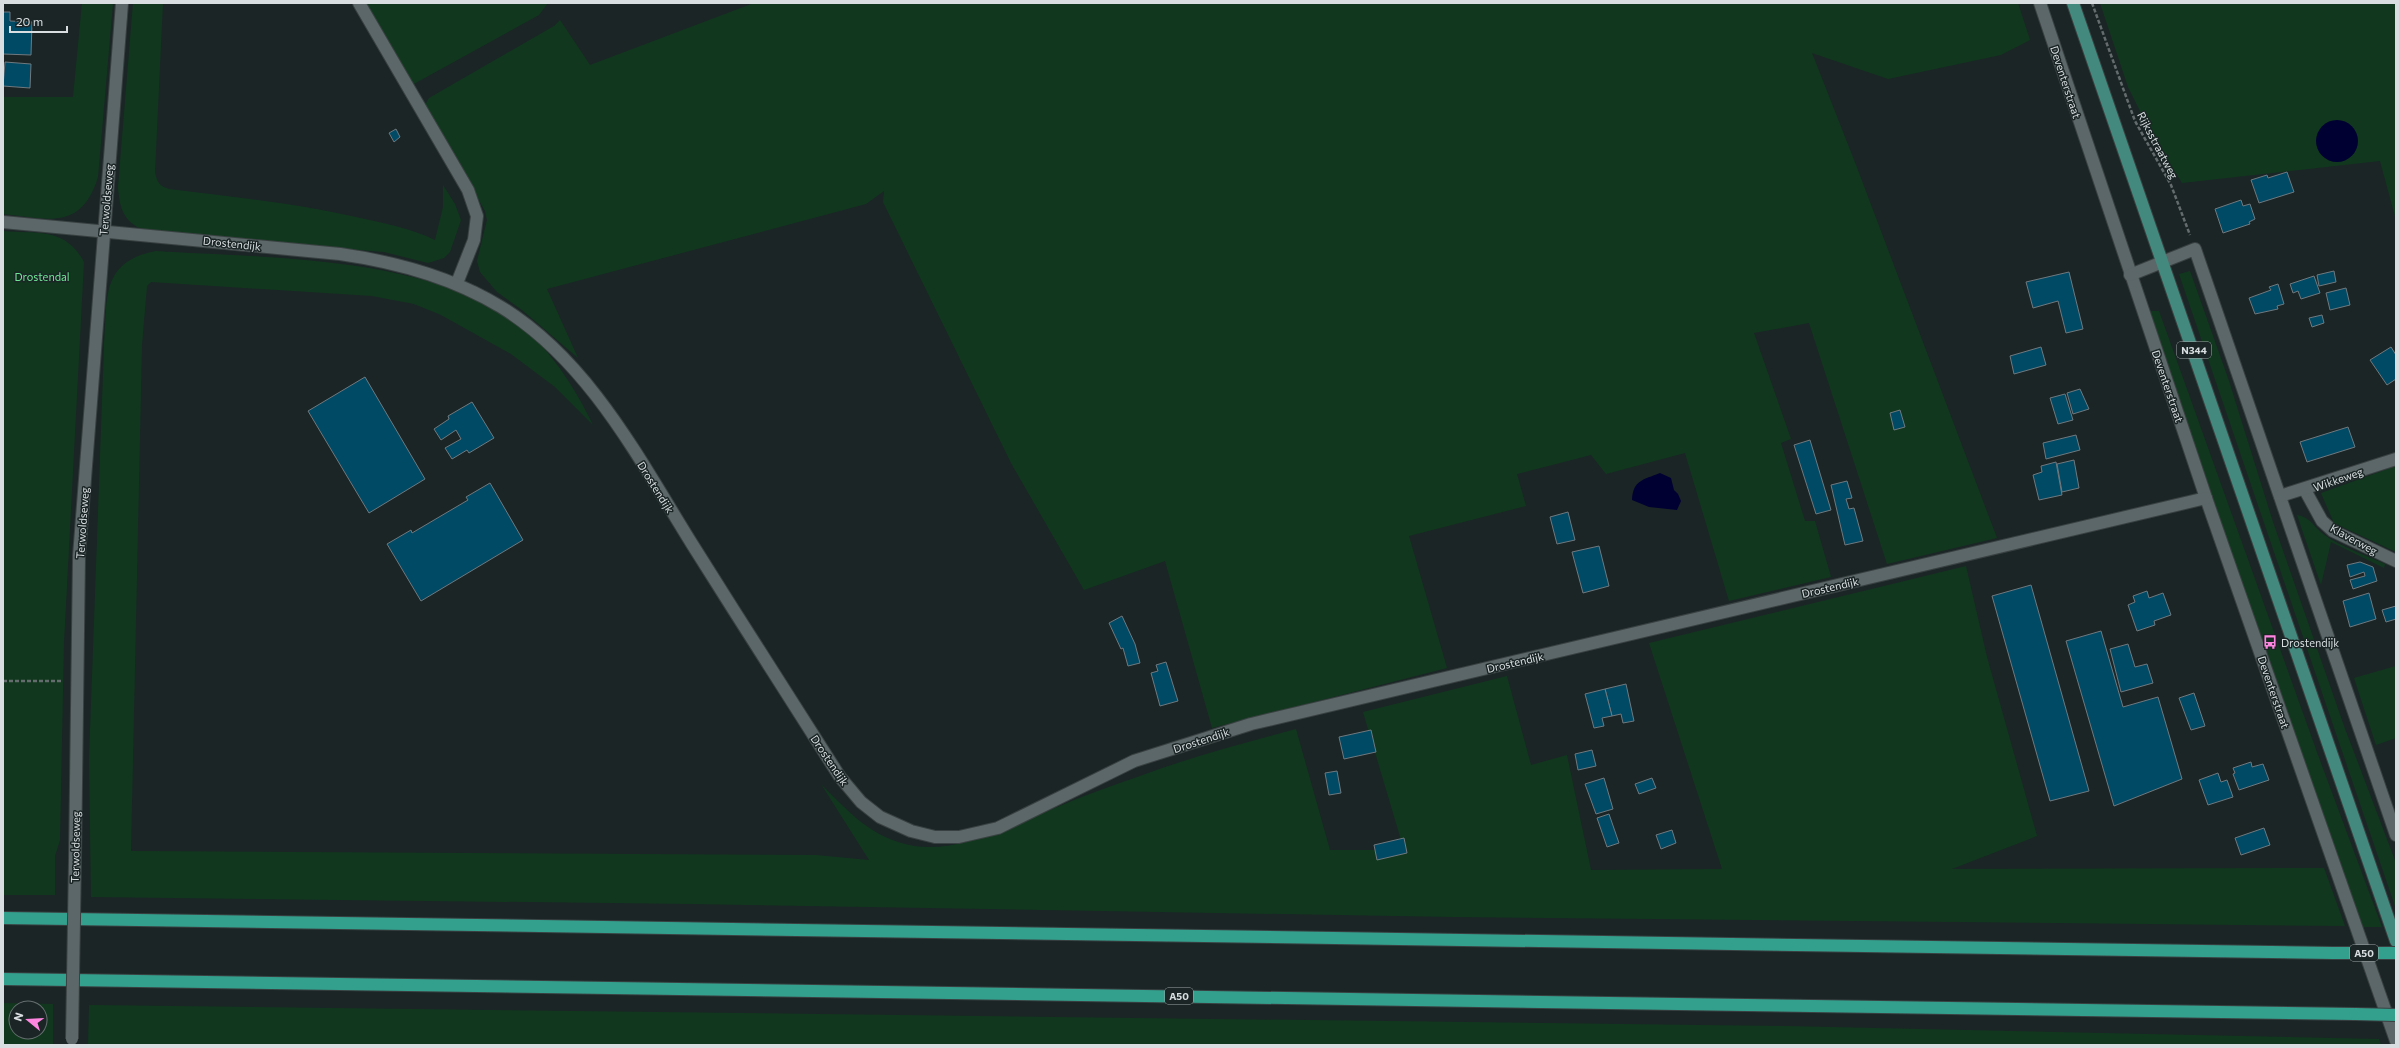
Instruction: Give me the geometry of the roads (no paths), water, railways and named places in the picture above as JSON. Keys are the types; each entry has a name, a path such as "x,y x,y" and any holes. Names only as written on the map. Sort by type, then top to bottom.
{"highway":[{"name":"A50","path":"3,918 2396,953"},
{"name":"A50","path":"3,979 2396,1015"}],"main road":[{"name":"N344","path":"2073,3 2396,941"}],"street":[{"name":"Terwoldseweg","path":"72,1042 79,556 103,230 122,3"},
{"path":"359,3 468,190 477,216 474,240 456,283"},
{"name":"Deventerstraat","path":"2040,3 2206,498 2396,1041"},
{"name":"Drostendijk","path":"3,222 103,230 340,254 388,261 456,283 502,307 542,338 577,371 623,435 840,778 862,802 880,817 911,831 935,837 959,837 998,828 1134,762 1251,724 2206,498"},
{"path":"2130,275 2195,249 2396,835"},
{"name":"Wikkeweg","path":"2280,496 2305,490 2396,459"},
{"name":"Klaverweg","path":"2305,490 2322,520 2333,531 2396,561"}],"place":[{"name":"Drostendijk","path":"2270,642"}],"park label":[{"name":"Drostendal","path":"42,276"}]}
